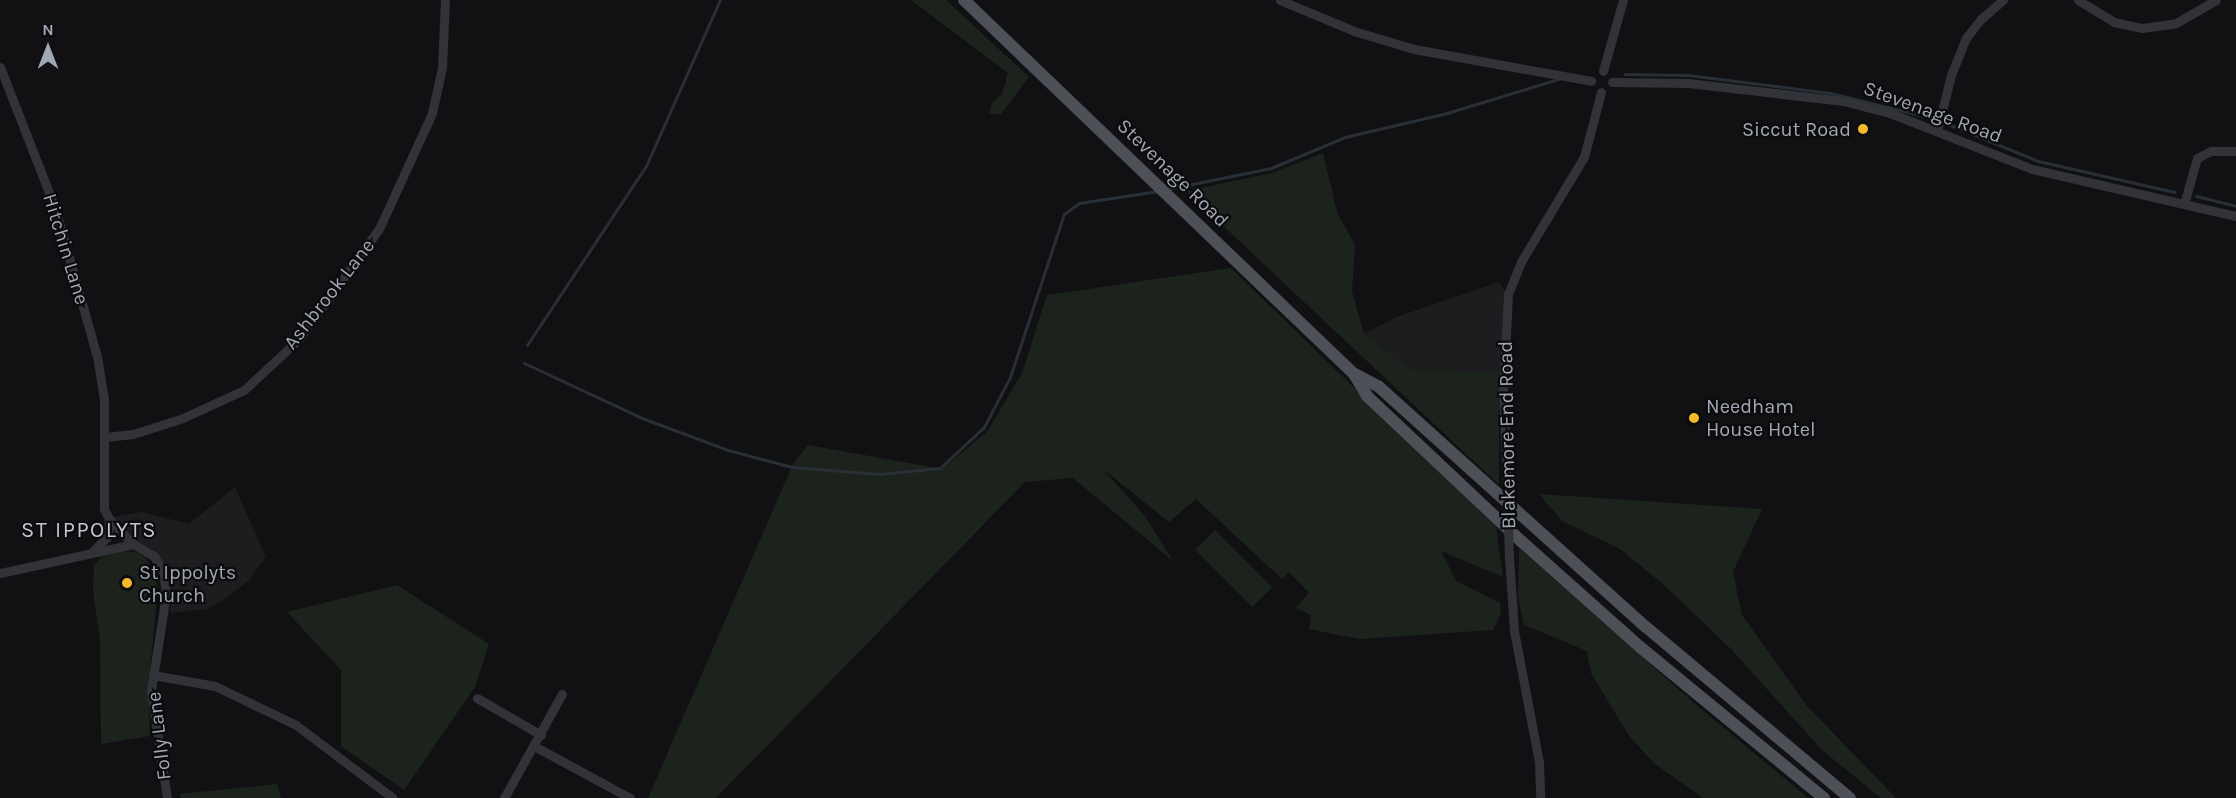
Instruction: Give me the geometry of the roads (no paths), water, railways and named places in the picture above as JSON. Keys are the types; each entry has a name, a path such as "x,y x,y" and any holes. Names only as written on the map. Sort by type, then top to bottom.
{"main road":[{"name":"Stevenage Road","path":"964,0 1354,374"},
{"path":"1354,374 1367,396 1521,541 1640,647 1824,798"},
{"path":"1354,374 1378,386 1646,627 1850,798"}],"street":[{"name":"Ashbrook Lane","path":"105,437 133,434 183,418 244,390 299,339 379,229 432,113 442,68 445,0"},
{"path":"1280,0 1354,31 1414,49 1591,81 1601,92 1612,82 1603,71"},
{"path":"1603,71 1623,0"},
{"path":"1937,131 1951,75 1966,38 1981,19 2003,0"},
{"path":"2078,0 2114,22 2142,28 2188,19 2216,0"},
{"name":"Hitchin Lane","path":"0,67 55,208 97,356 104,399 105,437"},
{"path":"1591,81 1593,75 1603,71"},
{"name":"Stevenage Road","path":"1612,82 1688,83 1830,98 1890,113 2032,169 2236,216"},
{"name":"Blakemore End Road","path":"1540,798 1539,762 1514,631 1509,557 1503,391 1508,294 1522,260 1584,157 1601,92"},
{"path":"2184,204 2197,158 2211,151 2236,151"},
{"path":"91,553 108,536 108,519 103,494 105,437"},
{"path":"108,519 133,544 154,556 163,572 166,594 153,675 215,686 296,725 393,798"},
{"path":"0,573 133,544"},
{"name":"Folly Lane","path":"153,675 155,734 167,798"},
{"path":"504,798 562,694"},
{"path":"477,698 541,735"},
{"path":"534,746 630,798"}],"waterway":[{"path":"527,345 646,166 720,0"},
{"path":"1625,74 1688,75 1830,93 1932,118"},
{"path":"1168,189 1271,168 1345,137 1447,113 1558,79"},
{"path":"1943,122 2038,161 2175,192"},
{"path":"524,363 642,418 728,450 792,467 880,474 940,468 984,427 1010,377 1064,214 1079,203 1158,191"},
{"path":"2196,196 2236,206"}],"place":[{"name":"Siccut Road","path":"1863,129"},
{"name":"Needham House Hotel","path":"1694,418"},
{"name":"St Ippolyts Church","path":"127,583"}],"district":[{"name":"ST IPPOLYTS","path":"89,531"}]}
